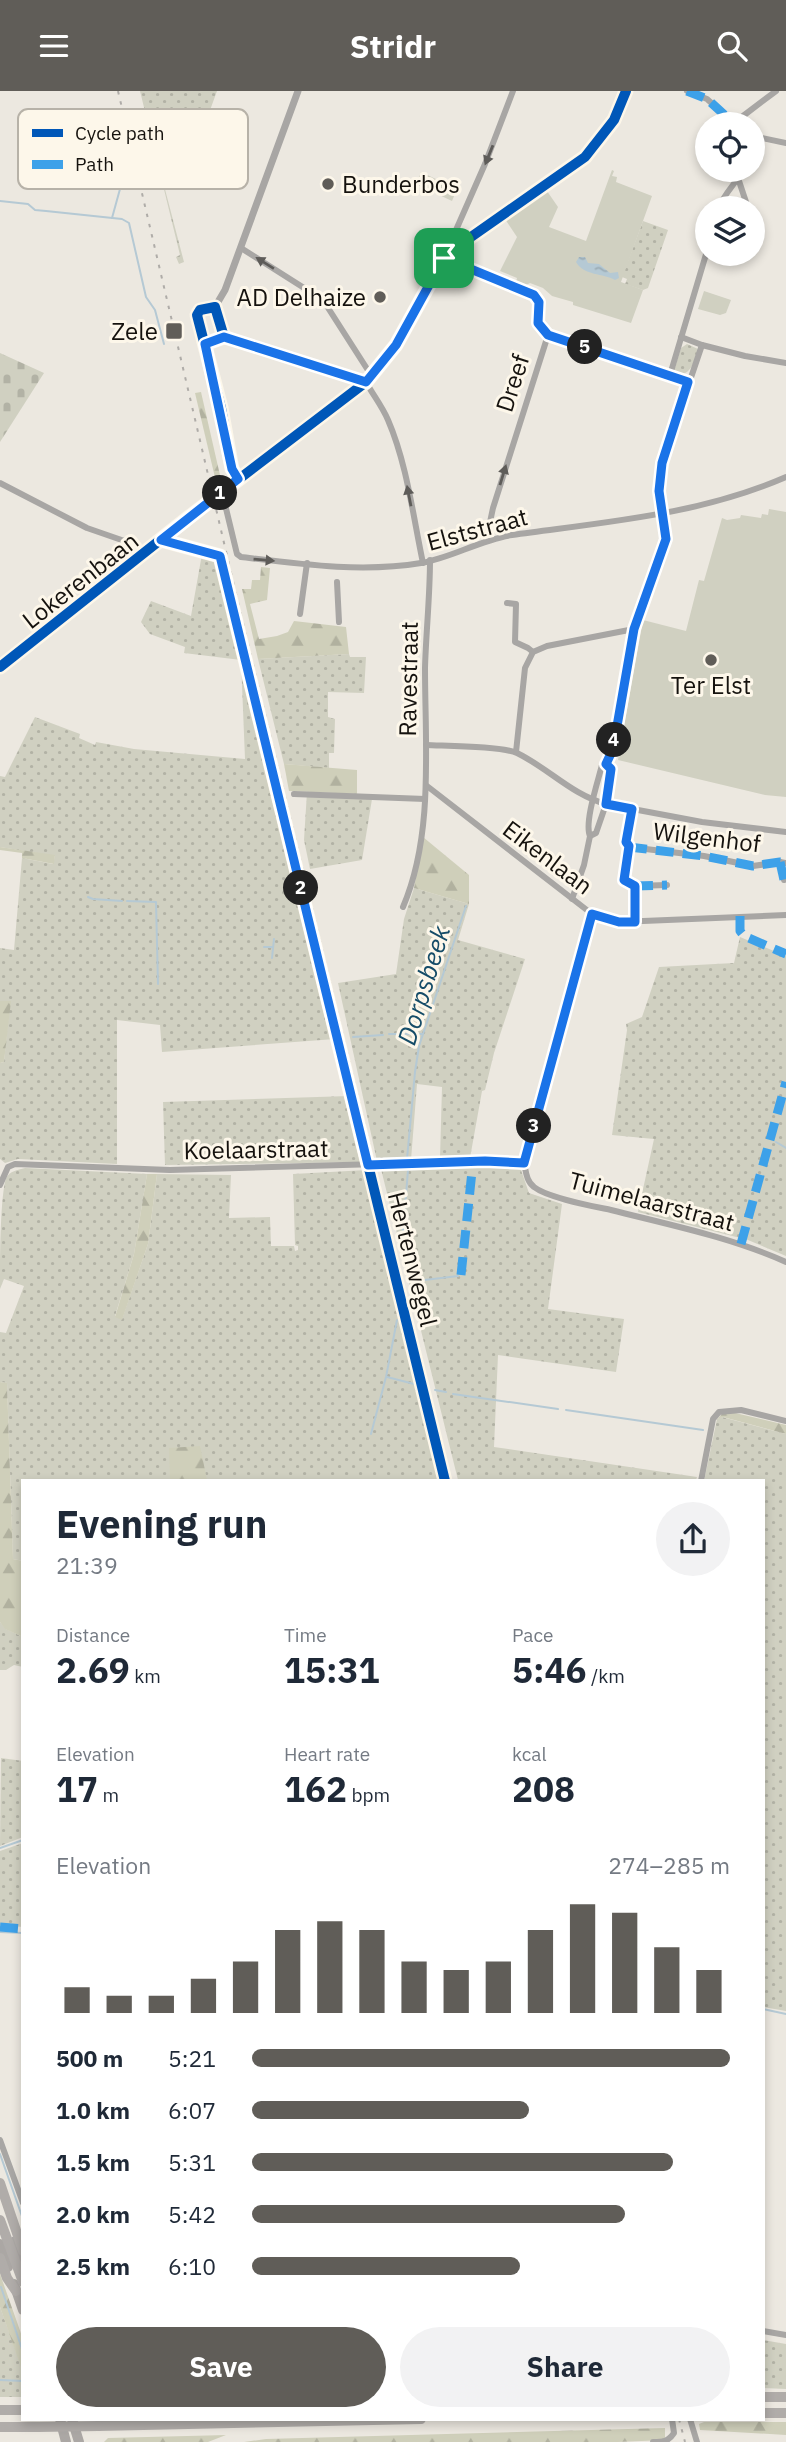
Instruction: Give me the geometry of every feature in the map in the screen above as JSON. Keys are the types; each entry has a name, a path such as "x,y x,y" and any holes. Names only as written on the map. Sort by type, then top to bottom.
{"highway":[{"path":"0,2183 21,2245"},
{"path":"0,2220 20,2286"},
{"path":"0,2258 7,2278 20,2286"},
{"path":"765,2397 786,2397"},
{"path":"0,2410 21,2410"},
{"path":"765,2413 786,2413"},
{"path":"0,2427 329,2421"}],"main road":[{"path":"0,2197 21,2261"},
{"path":"0,2244 20,2286"},
{"path":"61,2421 66,2442"},
{"path":"73,2421 79,2442"}],"street":[{"path":"238,479 232,469 198,311 215,307 225,290 298,91"},
{"path":"461,243 456,230 513,91"},
{"name":"Lokerenbaan","path":"0,667 368,379 396,345 444,258 461,243 585,157 614,120 626,91"},
{"path":"687,91 707,99 722,112"},
{"path":"748,112 776,91"},
{"path":"765,139 786,143"},
{"path":"723,196 734,182"},
{"path":"241,248 317,295 328,307 368,379 392,430 403,466 422,563"},
{"name":"Dreef","path":"444,258 534,295 539,302 538,323 548,335 493,508 486,541"},
{"path":"670,375 702,266"},
{"path":"215,307 224,337"},
{"path":"548,335 688,382"},
{"path":"205,344 224,337 368,379"},
{"path":"681,337 745,356 786,363"},
{"path":"572,899 584,865 593,801 602,765 606,764 613,749 634,629 666,539 659,491 662,463 702,345"},
{"name":"Elststraat","path":"222,492 237,554 241,558 380,567 422,563 508,535 661,514 763,487 786,477"},
{"path":"0,483 87,528 136,545 145,553"},
{"path":"161,540 218,554 221,558"},
{"name":"Ravestraat","path":"403,907 413,880 427,786 425,664 430,560"},
{"path":"300,614 307,563"},
{"path":"338,566 339,622"},
{"path":"507,603 516,604 515,642 533,652"},
{"path":"516,752 525,668 533,652 547,646 634,629"},
{"path":"426,745 516,752 593,801 702,822 786,832"},
{"path":"590,836 596,833 606,804 611,769 606,764"},
{"name":"Eikenlaan","path":"427,786 592,914 619,922 786,915"},
{"path":"294,794 425,799"},
{"name":"Wilgenhof","path":"632,809 626,842 629,846 624,880 635,886 635,922"},
{"name":"Wilgenhof","path":"629,846 753,866 783,862 784,880"},
{"path":"635,886 667,885"},
{"path":"524,1163 592,914"},
{"name":"Koelaarstraat","path":"0,1185 8,1167 15,1164 182,1170 485,1161 524,1163"},
{"name":"Tuimelaarstraat","path":"524,1163 531,1186 540,1191 699,1231 786,1262"},
{"path":"701,1479 713,1419 719,1412 741,1410 786,1421"},
{"path":"0,2140 21,2198"},
{"path":"765,2331 786,2335"},
{"path":"653,2442 670,2439 674,2433 672,2421"},
{"path":"691,2421 697,2442"}],"green space":[{"path":"140,91 217,91 210,109 144,109"},
{"path":"612,170 612,176 617,177 616,182 652,196 621,282 643,290 631,323 573,305 573,302 552,296 543,288 516,282 517,278 500,271 517,237 505,219 547,191 558,207 549,227 586,241"},
{"path":"421,172 457,189 452,201 416,184"},
{"path":"164,189 184,262 179,264 176,257 180,255"},
{"path":"643,221 668,230 648,288 643,290 625,284 627,279 622,277"},
{"path":"704,291 731,300 726,313 720,315 698,309"},
{"path":"687,344 698,349 690,369 679,375 674,371 681,348"},
{"path":"0,353 44,373 0,442"},
{"path":"201,392 222,484 217,486 195,393"},
{"name":"Ter Elst","path":"769,509 786,512 786,797 765,795 618,760 643,620 686,631 699,580 704,581 722,518 740,518 741,515 761,518 762,514 768,515"},
{"path":"202,554 219,557 335,1039 162,1052 160,1025 117,1020 117,1164 18,1159 5,1163 0,1159 0,1063 4,1062 10,1001 0,1001 0,948 14,950 22,858 53,864 55,856 0,847 0,776 5,777 35,717 80,734 79,738 95,745 96,742 134,749 245,759 241,660 184,653 185,647 150,634 141,622 151,601 191,616"},
{"path":"261,567 270,568 267,600 250,604 259,639 288,632 294,621 346,627 349,654 258,659 242,589 251,589 252,580 260,580"},
{"path":"349,654 350,657 366,657 364,693 328,692 328,717 335,719 334,753 329,753 329,768 284,764 258,659"},
{"path":"284,764 357,770 357,794 289,791"},
{"path":"307,792 372,799 362,860 310,869 304,840"},
{"path":"423,837 469,875 469,904 414,888"},
{"path":"0,847 55,855 54,864 22,858 22,853 0,850"},
{"path":"414,888 469,904 458,940 525,959 494,1053 485,1090 482,1091 470,1158 440,1158 442,1087 417,1084 411,1160 377,1161 338,983 396,974 404,919"},
{"path":"740,937 786,956 786,1256 748,1240 638,1212 654,1139 612,1135 626,1024 642,1017 659,967 734,963"},
{"path":"0,1001 11,1001 4,1062 0,1063"},
{"path":"349,1096 366,1162 165,1165 163,1102"},
{"path":"513,1165 521,1170 529,1193 562,1204 548,1309 624,1319 616,1372 498,1355 494,1447 697,1477 696,1479 458,1479 381,1169"},
{"path":"25,1168 147,1174 134,1254 115,1316 122,1319 148,1244 157,1174 231,1175 229,1218 270,1217 271,1246 294,1246 295,1251 298,1246 295,1245 293,1174 367,1170 442,1479 21,1479 21,1561 13,1559 7,1383 0,1382 0,1332 6,1333 24,1286 4,1279 0,1289 3,1200 6,1178 12,1172"},
{"path":"147,1174 157,1174 148,1244 122,1320 115,1317 134,1254"},
{"path":"0,1382 7,1383 13,1559 21,1561 21,1636 5,1629 0,1622"},
{"path":"731,1412 786,1425 786,1434 723,1417 717,1419 723,1413"},
{"path":"722,1417 786,1434 786,2011 765,2007 765,1479 704,1479 717,1419"},
{"path":"200,1446 207,1479 170,1479 169,1448"},
{"path":"0,1622 6,1629 21,1636 21,1667 14,1665 0,1670"},
{"path":"1,1758 21,1761 21,1838 0,1846"},
{"path":"21,1844 21,1927 0,1925 0,1851"},
{"path":"0,2274 21,2333 21,2367 0,2307"},
{"path":"0,2307 21,2365 21,2397 0,2397"},
{"path":"765,2340 786,2344 786,2389 765,2388"},
{"path":"786,2422 786,2435 700,2430 699,2424"},
{"path":"665,2428 665,2440 618,2442 244,2442 266,2439"},
{"path":"226,2435 208,2442 104,2442 108,2438"}],"water":[{"path":"579,257 585,257 588,263 599,264 610,273 618,272 619,278 615,280 584,270 576,262"}],"waterway":[{"path":"112,218 120,189"},
{"path":"0,201 28,204 35,210 122,219 129,223 146,297 155,310 164,344"},
{"path":"88,897 122,901"},
{"path":"127,901 156,902 158,984"},
{"name":"Dorpsbeek","path":"407,1159 419,1046 466,906"},
{"path":"272,958 274,939"},
{"path":"264,947 273,947"},
{"path":"389,1034 423,1034"},
{"path":"353,1037 383,1035"},
{"path":"776,1142 786,1148"},
{"name":"Dorpsbeek","path":"402,1245 408,1170"},
{"path":"408,1282 458,1276"},
{"path":"371,1434 397,1320"},
{"path":"387,1377 418,1385"},
{"path":"435,1390 446,1392"},
{"path":"453,1394 558,1409"},
{"path":"566,1410 703,1430"},
{"path":"0,1848 21,1841"},
{"path":"0,1932 21,1933"},
{"path":"765,2009 786,2014"},
{"path":"0,2154 21,2213"},
{"path":"1,2287 21,2346"},
{"path":"0,2380 21,2381"}],"railway":[{"path":"118,91 122,109"},
{"path":"141,189 236,594 451,1479"},
{"path":"680,2421 685,2442"}],"marked path":[{"path":"687,91 707,99 721,112"},
{"path":"632,809 626,842 629,847 624,880 635,886 635,922"},
{"path":"629,847 704,856 753,866 786,863"},
{"path":"780,862 784,880"},
{"path":"635,886 667,885"},
{"path":"740,916 740,931 744,936 786,954"},
{"path":"741,1244 786,1082"},
{"path":"461,1275 473,1162"},
{"path":"0,1927 21,1929"}],"cycle path":[{"path":"0,667 366,382 396,345 444,258 585,157 614,120 626,91"},
{"path":"205,344 224,337 215,307 200,310 197,315 221,408 232,469 238,479"},
{"name":"Hertenwegel","path":"161,540 220,556 445,1479"}],"place":[{"name":"Bunderbos","path":"328,184"},
{"name":"AD Delhaize","path":"380,297"},
{"name":"Zele","path":"174,331"},
{"name":"Ter Elst","path":"711,660"}],"route":[{"path":"444,258 534,295 539,302 538,323 548,335 688,382 662,463 659,491 666,539 634,629 613,749 606,764 611,769 606,804 632,809 626,842 629,846 624,880 635,886 635,922 619,922 592,914 524,1163 485,1161 368,1165 220,556 161,540 238,479 232,469 205,344 222,340 224,337 366,382 396,345 444,258"}]}
